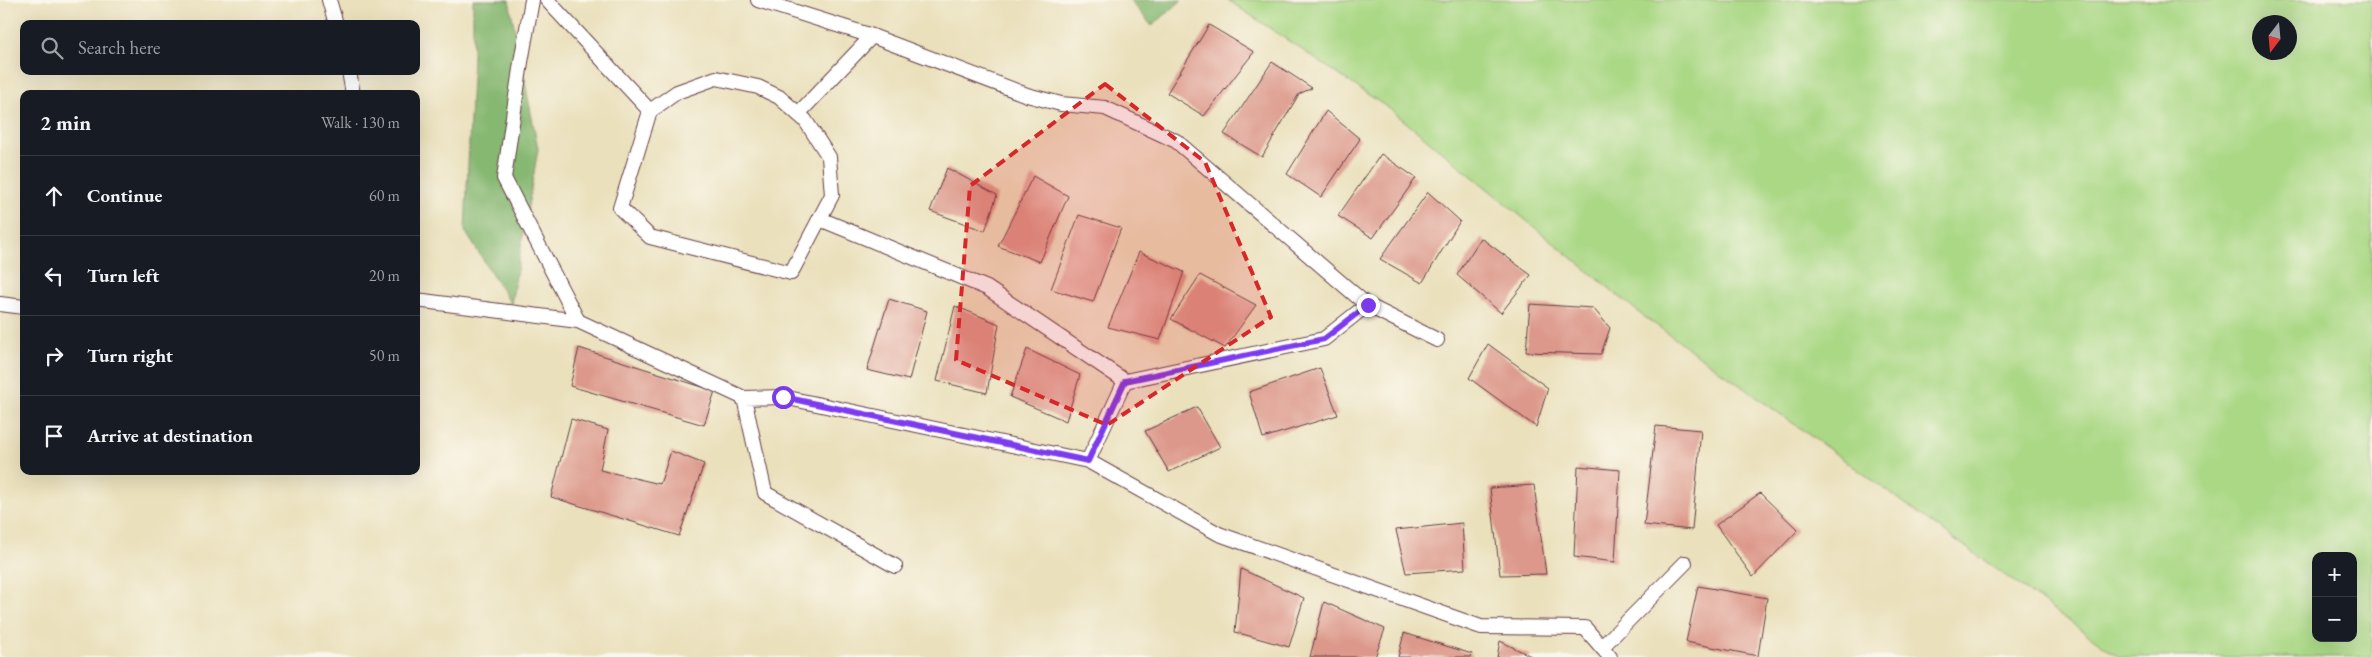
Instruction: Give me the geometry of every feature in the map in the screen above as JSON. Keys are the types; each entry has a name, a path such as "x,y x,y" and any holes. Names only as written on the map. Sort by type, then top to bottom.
{"lane":[{"path":"329,0 335,20"},
{"path":"532,0 504,178 578,321"},
{"path":"758,0 872,36 1027,95 1061,104 1105,108 1176,141 1368,305 1437,340"},
{"path":"552,2 650,111"},
{"path":"798,114 872,36"},
{"path":"350,75 352,90"},
{"path":"716,78 758,87 779,97 798,114 805,120 828,157 832,195 791,272 650,238 620,208 650,111 677,92 716,78"},
{"path":"820,219 987,288 1125,381 1324,339 1368,305"},
{"path":"420,301 578,321 744,398 783,397 1088,461 1219,534 1481,627 1585,628 1606,652 1685,562"},
{"path":"0,304 20,306"},
{"path":"1088,461 1125,381"},
{"path":"744,398 765,493 895,566"}],"highlighted area":[{"path":"1105,84 1205,162 1271,317 1107,425 956,360 970,186"}],"green space":[{"path":"473,0 509,0 538,149 511,304 465,231 473,55"},
{"path":"1130,0 1182,0 1152,26"},
{"path":"1228,0 2372,0 2372,657 2119,657 1642,315 1391,110"}],"building":[{"path":"1209,25 1254,52 1204,116 1167,93"},
{"path":"1272,62 1312,88 1299,94 1262,157 1224,134"},
{"path":"1326,111 1360,139 1321,197 1287,174"},
{"path":"1381,154 1416,178 1373,238 1338,216"},
{"path":"947,168 997,195 985,231 930,211"},
{"path":"1033,176 1068,196 1040,262 998,246"},
{"path":"1428,192 1460,221 1422,283 1380,259"},
{"path":"1079,215 1121,228 1093,302 1051,289"},
{"path":"1481,238 1531,275 1501,313 1457,275"},
{"path":"1139,252 1184,272 1160,340 1108,327"},
{"path":"1200,275 1256,305 1225,348 1171,319"},
{"path":"889,299 927,311 909,380 867,370"},
{"path":"1530,304 1593,308 1610,328 1601,354 1526,352"},
{"path":"955,306 999,324 987,393 937,381"},
{"path":"1488,344 1548,388 1536,427 1469,378"},
{"path":"579,348 715,391 704,425 570,386"},
{"path":"1027,349 1080,375 1066,421 1010,397"},
{"path":"1320,368 1338,415 1263,438 1249,392"},
{"path":"1197,407 1220,447 1169,472 1145,431"},
{"path":"571,419 608,430 600,470 660,484 671,451 704,464 679,536 551,497"},
{"path":"1656,426 1701,430 1692,530 1644,525"},
{"path":"1578,466 1620,470 1615,562 1574,557"},
{"path":"1534,485 1546,574 1500,575 1490,488"},
{"path":"1760,493 1798,530 1753,577 1716,525"},
{"path":"1462,523 1465,569 1406,573 1396,530"},
{"path":"1241,569 1304,598 1289,647 1235,632"},
{"path":"1698,586 1767,598 1758,656 1686,642"},
{"path":"1324,602 1385,629 1375,657 1310,657"},
{"path":"1404,633 1472,654 1471,657 1398,657"},
{"path":"1500,641 1533,657 1497,657"}],"route":[{"path":"783,397 1088,461 1125,381 1324,339 1368,305"}]}
